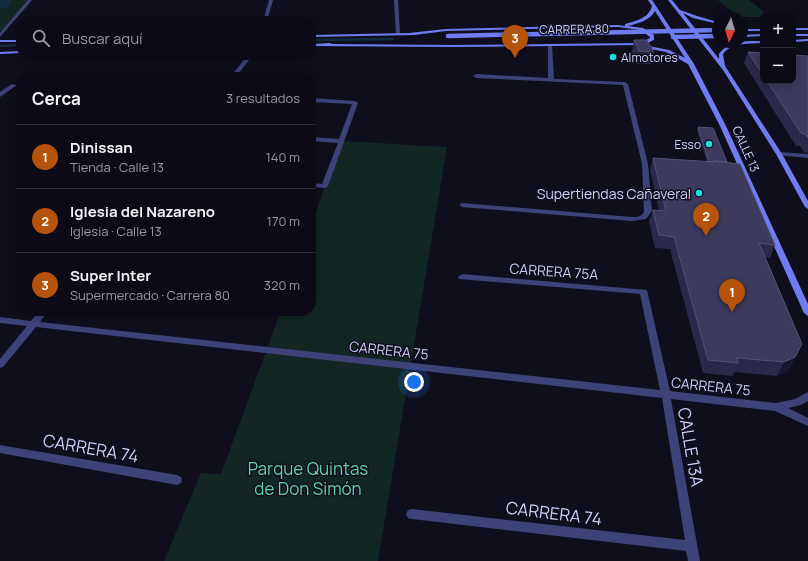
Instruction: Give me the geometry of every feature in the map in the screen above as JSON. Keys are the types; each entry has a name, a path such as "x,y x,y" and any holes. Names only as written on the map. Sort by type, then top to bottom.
{"main road":[{"name":"CALLE 13","path":"650,0 691,64 723,126 808,313"},
{"name":"CALLE 13","path":"670,0 725,69 779,154 808,207"},
{"path":"618,26 634,23 646,18 652,13 654,6"},
{"path":"677,8 695,17 712,21"},
{"path":"796,24 808,23"},
{"path":"748,24 756,24"},
{"path":"325,44 452,46 631,44 648,42 652,39 652,36 641,29 618,26 446,30 409,34"},
{"path":"796,29 808,29"},
{"name":"CARRERA 80","path":"316,45 449,38 712,30"},
{"path":"748,30 760,30"},
{"name":"CARRERA 80","path":"316,36 409,34 449,38 712,36"},
{"path":"748,36 760,35"},
{"path":"796,35 808,35"},
{"path":"796,41 808,40"},
{"path":"0,42 16,41"},
{"path":"725,69 721,59 722,52 735,45 760,42"},
{"path":"748,43 753,43"},
{"path":"631,44 667,51 691,64"},
{"path":"0,53 16,52"}],"street":[{"path":"17,16 30,0"},
{"path":"266,16 271,0"},
{"path":"396,0 398,34"},
{"path":"0,36 16,17"},
{"path":"550,45 550,79"},
{"path":"237,72 247,60"},
{"path":"462,205 632,219 641,219 646,216 648,211 644,164 625,84 476,76"},
{"path":"0,86 13,86 0,95"},
{"path":"316,100 355,102 325,186 316,185"},
{"path":"316,139 341,141"},
{"path":"779,154 808,156"},
{"path":"644,164 652,164"},
{"path":"734,171 744,172"},
{"name":"CARRERA 75A","path":"462,277 644,292"},
{"name":"CALLE 13A","path":"644,292 666,394 694,561"},
{"path":"0,366 40,316"},
{"name":"CARRERA 75","path":"0,320 776,407 808,422"},
{"name":"CARRERA 75","path":"776,407 798,402 808,396"},
{"name":"CARRERA 74","path":"0,449 177,480"},
{"name":"CARRERA 74","path":"412,514 692,546"}],"green space":[{"path":"0,0 30,0 16,16 0,36"},
{"path":"718,0 749,0 764,12 760,12 760,17 748,17 748,12 732,12"},
{"name":"Parque Quintas de Don Simón","path":"341,141 447,147 378,561 164,561 201,473 221,474 279,316 316,316 316,212"}],"building":[{"path":"634,40 647,40 654,52 639,51"},
{"path":"748,52 760,53 760,70"},
{"path":"796,55 808,56 808,138 805,134 801,133 769,84 796,84"},
{"name":"Esso","path":"698,127 713,128 727,162 709,162"},
{"path":"653,158 715,162 714,161 740,164 775,245 759,243 802,344 795,357 784,362 737,358 738,363 708,360 674,237 659,235 653,210 666,211"}],"waterway":[{"path":"0,6 3,4 4,0"},
{"path":"316,40 393,39"},
{"path":"0,46 16,45"}],"place":[{"name":"Almotores","path":"613,57"},
{"name":"Super Inter","path":"515,58"},
{"name":"Esso","path":"709,144"},
{"name":"Supertiendas Cañaveral","path":"699,193"},
{"name":"Iglesia del Nazareno","path":"706,236"},
{"name":"Dinissan","path":"732,312"}]}
